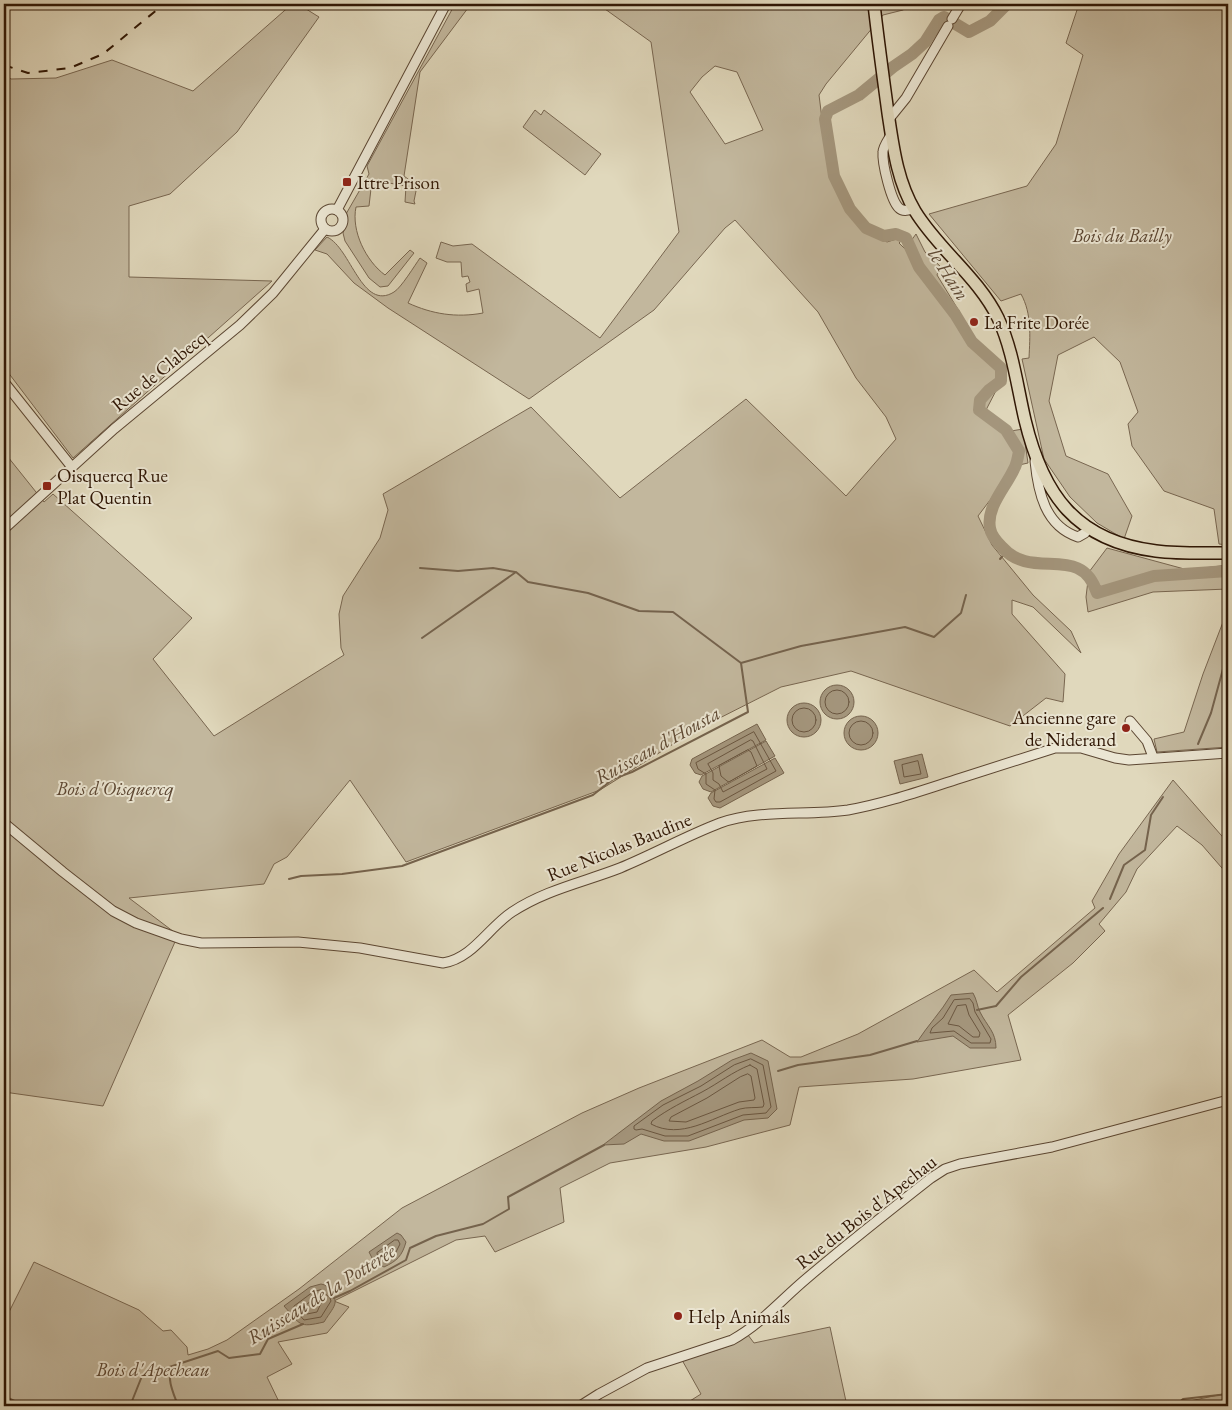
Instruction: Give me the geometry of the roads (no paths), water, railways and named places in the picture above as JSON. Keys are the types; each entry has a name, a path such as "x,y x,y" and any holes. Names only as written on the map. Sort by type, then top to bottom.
{"main road":[{"path":"874,4 891,135 900,179 914,209 930,232 981,290 998,319 1009,350 1030,440 1046,482 1069,512 1088,528 1119,543 1146,550 1228,552"}],"street":[{"name":"Rue de Clabecq","path":"337,210 446,4"},
{"path":"889,119 906,98 961,4"},
{"name":"Rue de Clabecq","path":"330,209 337,210 342,217 341,225 335,230 325,229 321,223 323,212 330,209"},
{"name":"Rue de Clabecq","path":"4,529 71,466 240,325 278,287 325,229"},
{"path":"4,382 71,466"},
{"path":"1035,456 1038,484 1050,516 1063,530 1078,537 1088,528"},
{"path":"1130,722 1147,741 1153,757"},
{"name":"Rue Nicolas Baudine","path":"4,824 114,911 131,921 181,939 201,943 298,942 360,948 431,962 451,962 464,955 503,919 524,905 560,888 608,873 726,822 749,817 829,812 867,806 900,798 1055,748 1080,748 1121,760 1228,753"},
{"name":"Rue du Bois d'Apechau","path":"580,1406 634,1374 732,1340 743,1334 765,1318 806,1279 931,1178 945,1169 978,1159 1052,1147 1228,1100"}],"water":[{"path":"837,685 844,686 849,690 853,695 853,709 849,714 844,718 837,719 830,718 825,714 821,709 820,702 821,695 825,690 830,686"},
{"path":"804,703 811,704 816,708 820,713 820,727 816,732 811,736 804,737 797,736 792,732 788,727 787,720 788,713 792,708 797,704"},
{"path":"861,716 868,717 873,721 877,726 877,740 873,745 868,749 861,750 854,749 849,745 845,740 844,733 845,726 849,721 854,717"},
{"path":"757,724 766,740 701,775 695,773 690,765 692,759"},
{"path":"766,741 775,756 711,792 703,789 699,782 702,776"},
{"path":"922,754 928,777 900,784 894,761"},
{"path":"775,758 784,773 720,808 713,806 708,798 711,793"},
{"path":"973,993 980,1012 993,1033 996,1048 970,1048 953,1036 917,1042 951,995"},
{"path":"751,1053 768,1061 777,1109 768,1118 744,1120 689,1141 664,1141 641,1134 624,1144 603,1145 661,1101 732,1060"},
{"path":"397,1233 406,1242 398,1258 384,1267 374,1262 369,1252"},
{"path":"321,1284 325,1285 333,1296 335,1300 334,1307 324,1322 304,1325 297,1321 284,1306 310,1287"}],"waterway":[{"name":"le Hain","path":"1007,4 990,21 969,32 944,17 939,20 925,42 912,54 859,95 828,111 825,119 834,176 850,209 866,228 884,236 896,234 906,238 919,267 955,314 972,342 1001,368 1001,381 980,400 979,410 1006,430 1019,451 1011,476 997,497 991,512 990,528 996,541 1014,557 1027,562 1068,565 1080,569 1090,578 1097,593 1154,576 1228,571"},
{"name":"Ruisseau d'Housta","path":"1000,559 1006,552"},
{"path":"420,568 458,571 493,568 515,572"},
{"path":"422,638 516,572 528,582 588,593 639,611 673,612 741,663"},
{"name":"Ruisseau d'Housta","path":"289,879 301,876 342,874 402,866 593,795 613,779 632,772 748,712 741,663 801,646 905,627 934,637 961,613 966,595"},
{"name":"Ruisseau de la Potterée","path":"1198,744 1211,713 1223,669 1228,662"},
{"name":"Ruisseau de la Potterée","path":"1110,899 1124,865 1145,850 1151,815 1163,797"},
{"name":"Ruisseau de la Potterée","path":"977,1010 996,1006 1021,977 1103,908"},
{"name":"Ruisseau de la Potterée","path":"778,1071 798,1065 870,1055 917,1041"},
{"name":"Ruisseau de la Potterée","path":"334,1298 406,1260 410,1248 436,1236 483,1224 509,1209 508,1197 604,1145"},
{"name":"Ruisseau de la Potterée","path":"130,1406 142,1376 218,1351 229,1358 260,1354 268,1339 303,1324"},
{"path":"171,1368 170,1383 178,1406"},
{"path":"1175,1406 1183,1399 1228,1394"},
{"path":"4,1396 25,1406"}],"railway":[{"path":"4,65 28,73 70,68 103,54 164,4"}],"place":[{"name":"Ittre Prison","path":"347,182"},
{"name":"La Frite Dorée","path":"974,322"},
{"name":"Oisquercq Rue Plat Quentin","path":"47,486"},
{"name":"Ancienne gare de Niderand","path":"1126,728"},
{"name":"Help Animals","path":"678,1316"}],"park label":[{"name":"Bois du Bailly","path":"1122,235"},
{"name":"Bois d'Oisquercq","path":"115,788"},
{"name":"Bois d'Apecheau","path":"153,1369"}]}
